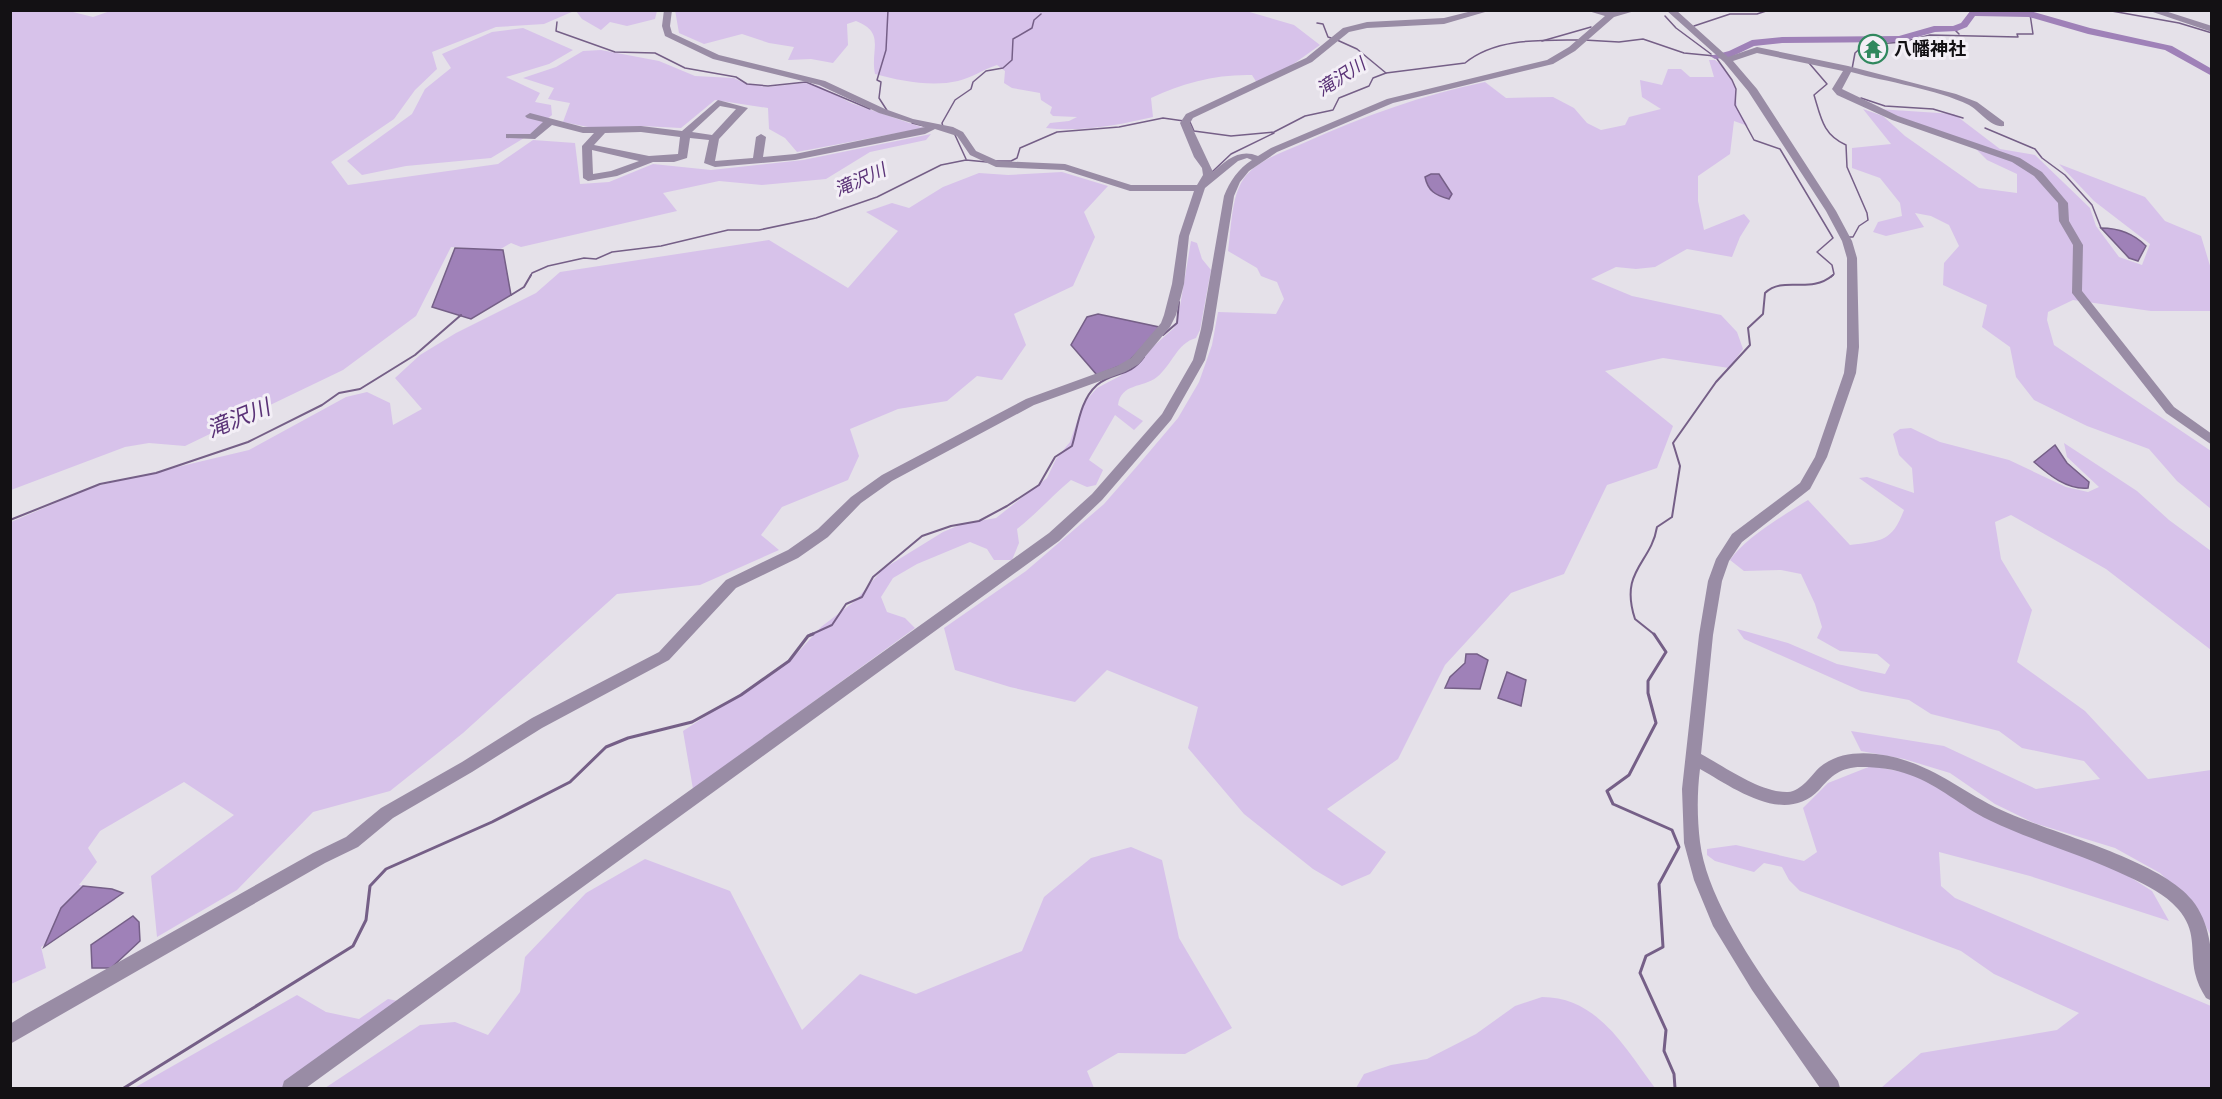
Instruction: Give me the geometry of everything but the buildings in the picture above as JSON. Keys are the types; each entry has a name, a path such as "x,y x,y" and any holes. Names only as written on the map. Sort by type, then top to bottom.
{"street":[{"path":"668,10 666,26 668,34 716,57 822,83 882,111 960,134 968,148 992,162 1065,168 1130,188 1202,185 1234,159 1248,155 1257,159"},
{"path":"10,1035 32,1020 319,858 352,842 387,813 537,723 664,656 731,584 793,554 823,533 856,500 887,478 1030,402 1135,362 1166,324 1170,315 1178,284 1184,236 1207,168 1199,157 1185,123 1189,116 1309,60 1346,30 1367,25 1444,21 1488,10"},
{"path":"1589,10 1611,15 1634,10"},
{"path":"1670,10 1727,60 1752,89 1831,211 1847,241 1853,273 1853,347 1850,373 1821,457 1805,486 1737,538 1723,558 1715,581 1706,635 1690,789 1692,843 1706,890 1719,921 1758,984 1831,1089"},
{"path":"2151,10 2211,29"},
{"path":"291,1089 662,823 1054,537 1071,521 1134,456 1167,417 1199,360 1207,329 1229,196 1234,182 1257,159 1390,101 1550,62 1572,49 1611,15"},
{"path":"1727,60 1757,50 1848,69 1953,96 1974,104 2001,124"},
{"path":"1848,69 1837,89 1840,93 1894,118 2016,160 2038,174 2063,202 2064,220 2078,245 2076,291 2170,410 2211,441"},
{"path":"587,146 618,153 677,159 683,156 685,134 718,103 743,108 714,138 709,163 795,157 925,131 934,125"},
{"path":"530,116 549,122 601,131 641,129 714,138"},
{"path":"509,136 532,137 549,122"},
{"path":"601,131 587,146 588,178 613,174 654,158"},
{"path":"758,160 761,137"},
{"path":"618,153 618,164 627,169"},
{"path":"1694,758 1770,796 1790,799 1804,794 1831,765 1855,760 1891,764 1922,772 2001,817 2094,851 2155,881 2183,901 2195,915 2203,937 2204,974 2211,992"}],"shaded area":[{"path":"113,10 574,11 544,24 496,27 432,52 437,69 415,90 394,119 331,162 348,185 498,164 533,140 575,143 580,184 609,182 653,164 711,170 803,160 931,134 926,140 870,152 826,179 762,185 719,181 663,193 677,211 521,247 511,243 499,250 451,247 416,316 343,370 185,446 149,443 125,447 11,490 11,11 69,11 93,17"},
{"path":"675,10 1246,11 1294,25 1320,45 1285,70 1257,83 1252,75 1226,76 1200,80 1151,98 1153,117 1100,127 1060,129 1046,128 1050,123 1069,121 1077,117 1053,116 1050,113 1052,107 1041,100 1040,93 1012,88 1004,83 1005,71 997,65 963,80 948,83 916,82 875,74 874,36 865,26 856,21 847,24 848,45 833,63 811,59 788,60 794,47 769,43 742,34 704,44 679,33"},
{"path":"576,11 657,11 655,19 627,26 610,22 601,30 582,19"},
{"path":"523,28 573,50 549,64 506,77 540,93 535,102 551,105 552,115 529,135 491,158 406,166 362,175 347,161 412,114 425,89 451,68 442,54 492,32"},
{"path":"601,50 659,61 695,76 734,78 746,84 768,87 805,83 819,86 851,103 924,128 797,152 785,138 769,129 768,108 715,100 681,128 641,126 598,129 563,122 570,103 548,99 554,88 523,78 556,67 583,51"},
{"path":"1709,60 1715,60 1724,67 1735,87 1737,108 1748,126 1734,121 1730,154 1698,176 1698,201 1704,230 1744,214 1750,221 1732,257 1687,249 1655,267 1636,269 1616,267 1591,279 1632,296 1721,315 1737,332 1743,349 1729,368 1663,358 1605,371 1673,426 1657,468 1607,485 1564,574 1511,593 1445,665 1398,759 1327,809 1386,852 1370,874 1342,886 1313,869 1244,814 1188,748 1198,707 1107,670 1075,702 1010,687 955,670 944,628 1026,571 1104,504 1139,464 1178,418 1199,382 1212,345 1218,312 1276,314 1284,299 1277,282 1261,276 1257,268 1228,251 1233,208 1238,191 1246,175 1253,169 1279,154 1372,115 1439,93 1485,82 1506,98 1553,97 1574,108 1587,123 1601,130 1625,125 1629,117 1661,109 1642,97 1640,80 1662,85 1668,69 1681,69 1690,77 1714,77"},
{"path":"1863,109 1883,116 1905,136 1979,188 2017,193 2017,174 1987,160 1970,143 1878,109 1954,114 2000,149 2035,155 2090,208 2096,226 2119,257 2142,265 2150,244 2094,201 2059,164 2145,197 2165,221 2201,236 2211,269 2211,311 2151,311 2073,300 2048,312 2047,320 2054,345 2211,451 2211,509 2177,481 2149,449 2087,426 2034,400 2016,377 2010,347 1982,327 1987,305 1943,285 1944,263 1959,246 1949,225 1931,216 1915,213 1924,227 1886,236 1873,232 1878,222 1902,216 1900,203 1880,178 1852,168 1852,148 1891,144"},
{"path":"1062,172 1108,186 1084,212 1095,237 1073,286 1014,314 1026,345 1002,380 977,376 947,401 898,409 850,429 859,456 848,480 782,507 761,535 779,550 700,585 617,594 463,733 390,791 313,812 237,890 157,937 151,876 234,815 184,782 100,831 88,848 97,862 79,885 111,890 115,900 41,947 46,968 11,984 11,522 93,487 249,450 346,397 367,392 390,403 393,425 422,409 395,378 420,355 456,333 536,293 560,272 769,240 848,288 898,231 866,212 892,203 909,208 943,187 979,173 1008,175"},
{"path":"1439,174 1452,194 1449,199 1430,189 1425,177"},
{"path":"2101,228 2125,232 2141,241 2146,246 2138,261 2129,258"},
{"path":"1191,241 1197,243 1202,259 1211,270 1200,330 1196,338 1179,349 1157,377 1123,393 1118,405 1143,421 1134,430 1115,415 1089,460 1103,470 1096,485 1087,487 1071,480 1064,486 1017,529 1019,543 1012,560 994,560 987,549 970,542 917,564 893,578 881,597 887,612 905,618 915,628 693,789 683,731 790,661 821,627 855,601 883,569 943,532 962,524 996,518 1047,478 1056,459 1070,442 1083,404 1097,388 1120,376 1174,328 1178,318"},
{"path":"455,248 503,250 511,295 471,319 432,307"},
{"path":"1098,314 1160,329 1127,363 1097,375 1071,345 1087,317"},
{"path":"1911,428 1940,442 2009,460 2066,487 2088,492 2099,487 2067,457 2064,443 2137,491 2169,520 2211,551 2211,650 2106,569 2011,515 1995,522 2001,559 2032,610 2017,662 2085,711 2148,779 2211,770 2211,936 2196,907 2160,873 2115,848 2034,823 1995,804 1950,773 1904,759 1861,751 1851,731 1944,746 2036,789 2100,779 2084,761 2022,748 1999,731 1931,714 1909,700 1861,691 1744,639 1737,629 1788,643 1837,664 1885,674 1890,665 1877,654 1840,651 1817,638 1822,627 1815,604 1801,574 1781,570 1744,571 1730,560 1755,535 1808,500 1850,545 1878,541 1890,534 1900,521 1904,510 1859,478 1867,477 1914,493 1912,468 1899,455 1893,434 1900,429"},
{"path":"2055,445 2067,463 2089,482 2088,488 2066,484 2034,462"},
{"path":"1466,654 1477,654 1488,660 1480,689 1445,688 1450,677 1465,663"},
{"path":"1507,672 1526,680 1521,706 1498,698"},
{"path":"1871,766 1919,775 2122,872 2152,891 2169,921 2030,876 1939,852 1941,886 1955,898 2211,1006 2211,1088 1881,1088 1921,1053 2057,1030 2079,1013 1994,974 1961,951 1800,891 1789,880 1782,867 1764,863 1754,872 1715,861 1707,855 1707,849 1736,845 1804,861 1817,852 1803,808 1828,783"},
{"path":"1131,847 1162,860 1179,938 1232,1028 1185,1054 1118,1053 1087,1071 1094,1088 325,1088 420,1025 455,1022 488,1035 520,992 525,957 586,893 645,859 730,891 802,1030 860,974 916,994 1022,951 1044,897 1091,858"},
{"path":"83,886 112,889 123,893 44,947 61,908"},
{"path":"133,916 139,922 140,941 111,968 92,968 91,945"},
{"path":"297,995 326,1012 359,1019 388,999 398,1001 396,1011 285,1088 134,1088"},
{"path":"1542,997 1562,999 1594,1015 1621,1042 1655,1088 1356,1088 1364,1074 1391,1065 1427,1059 1476,1034 1515,1006"}],"waterway":[{"path":"888,10 886,50 877,80 881,82 879,98 888,112"},
{"path":"1694,26 1730,14 1757,14 1769,10"},
{"path":"2106,10 2179,23 2212,33"},
{"name":"滝沢川","path":"1715,56 1731,54 1752,43 1782,40 1900,39 1934,29 1954,29 1964,25 1972,13 2030,14 2088,31 2168,48 2212,73"},
{"path":"943,127 942,123 955,100 971,89 973,82 986,71 1003,68 1012,60 1013,39 1032,28 1034,20 1041,14"},
{"path":"1852,69 1855,53 1864,45 1903,42 1930,35 2018,37 2017,34 2033,34 2030,14"},
{"path":"1665,16 1676,28 1711,54"},
{"path":"557,22 556,31 615,52 655,53 685,68 736,77 747,84 768,86 806,82 870,109"},
{"path":"1317,23 1323,24 1328,37 1331,38"},
{"path":"1544,40 1591,27"},
{"name":"滝沢川","path":"1954,29 1959,34"},
{"path":"1584,40 1619,42 1643,39 1684,53 1715,56 1732,80 1736,89 1735,105 1754,140 1780,149 1833,238 1817,252 1832,265 1833,275"},
{"path":"1337,40 1357,49 1386,73"},
{"name":"滝沢川","path":"1386,73 1465,63 1477,55 1504,45 1544,40"},
{"name":"滝沢川","path":"1544,40 1578,40"},
{"path":"1809,63 1827,84 1814,95 1824,125 1832,136 1846,145 1847,167 1867,213 1868,220 1859,226 1853,237 1848,237"},
{"name":"滝沢川","path":"1190,122 1194,131 1231,136 1274,132 1305,116 1333,110 1339,98 1369,86 1373,78 1386,73"},
{"path":"1861,98 1885,106 1933,109 1963,118"},
{"name":"滝沢川","path":"996,161 1011,161 1017,158 1020,148 1057,132 1119,127 1163,118 1184,121"},
{"path":"912,123 924,126"},
{"path":"1985,128 2035,149 2042,158 2065,175 2092,205 2101,228"},
{"path":"1212,172 1231,154 1274,133"},
{"path":"955,135 966,159"},
{"name":"滝沢川","path":"531,275 548,266 584,258 596,259 612,252 661,246 728,230 759,230 816,218 877,197 941,165 966,160 987,162"},
{"name":"滝沢川","path":"511,295 524,287 531,275"},
{"path":"1654,634 1635,619 1631,589 1633,578 1654,540 1657,527 1672,517 1680,466 1673,443 1716,382 1750,345 1748,328 1763,314 1765,293 1780,285 1815,284 1833,275"},
{"path":"1163,335 1177,323 1179,302"},
{"name":"滝沢川","path":"10,520 100,484 156,473 248,442 322,405 339,393 360,389 415,355 461,315"},
{"path":"810,635 832,625 846,604 862,597 873,577 922,536 951,526 979,521 1039,485 1055,457 1072,446 1080,414 1091,391 1103,381 1133,368 1144,357"},
{"path":"124,1088 353,946 366,920 370,886 386,869 492,822 570,782 606,747 628,738 692,722 741,695 789,661 808,636 813,634"},
{"path":"1654,634 1666,652 1648,681 1648,693 1656,723 1629,775 1607,791 1613,804 1672,830 1679,847 1659,884 1663,947 1646,956 1640,973 1666,1030 1664,1051 1674,1074 1675,1088"}],"place":[{"name":"八幡神社","path":"1873,49"}]}
